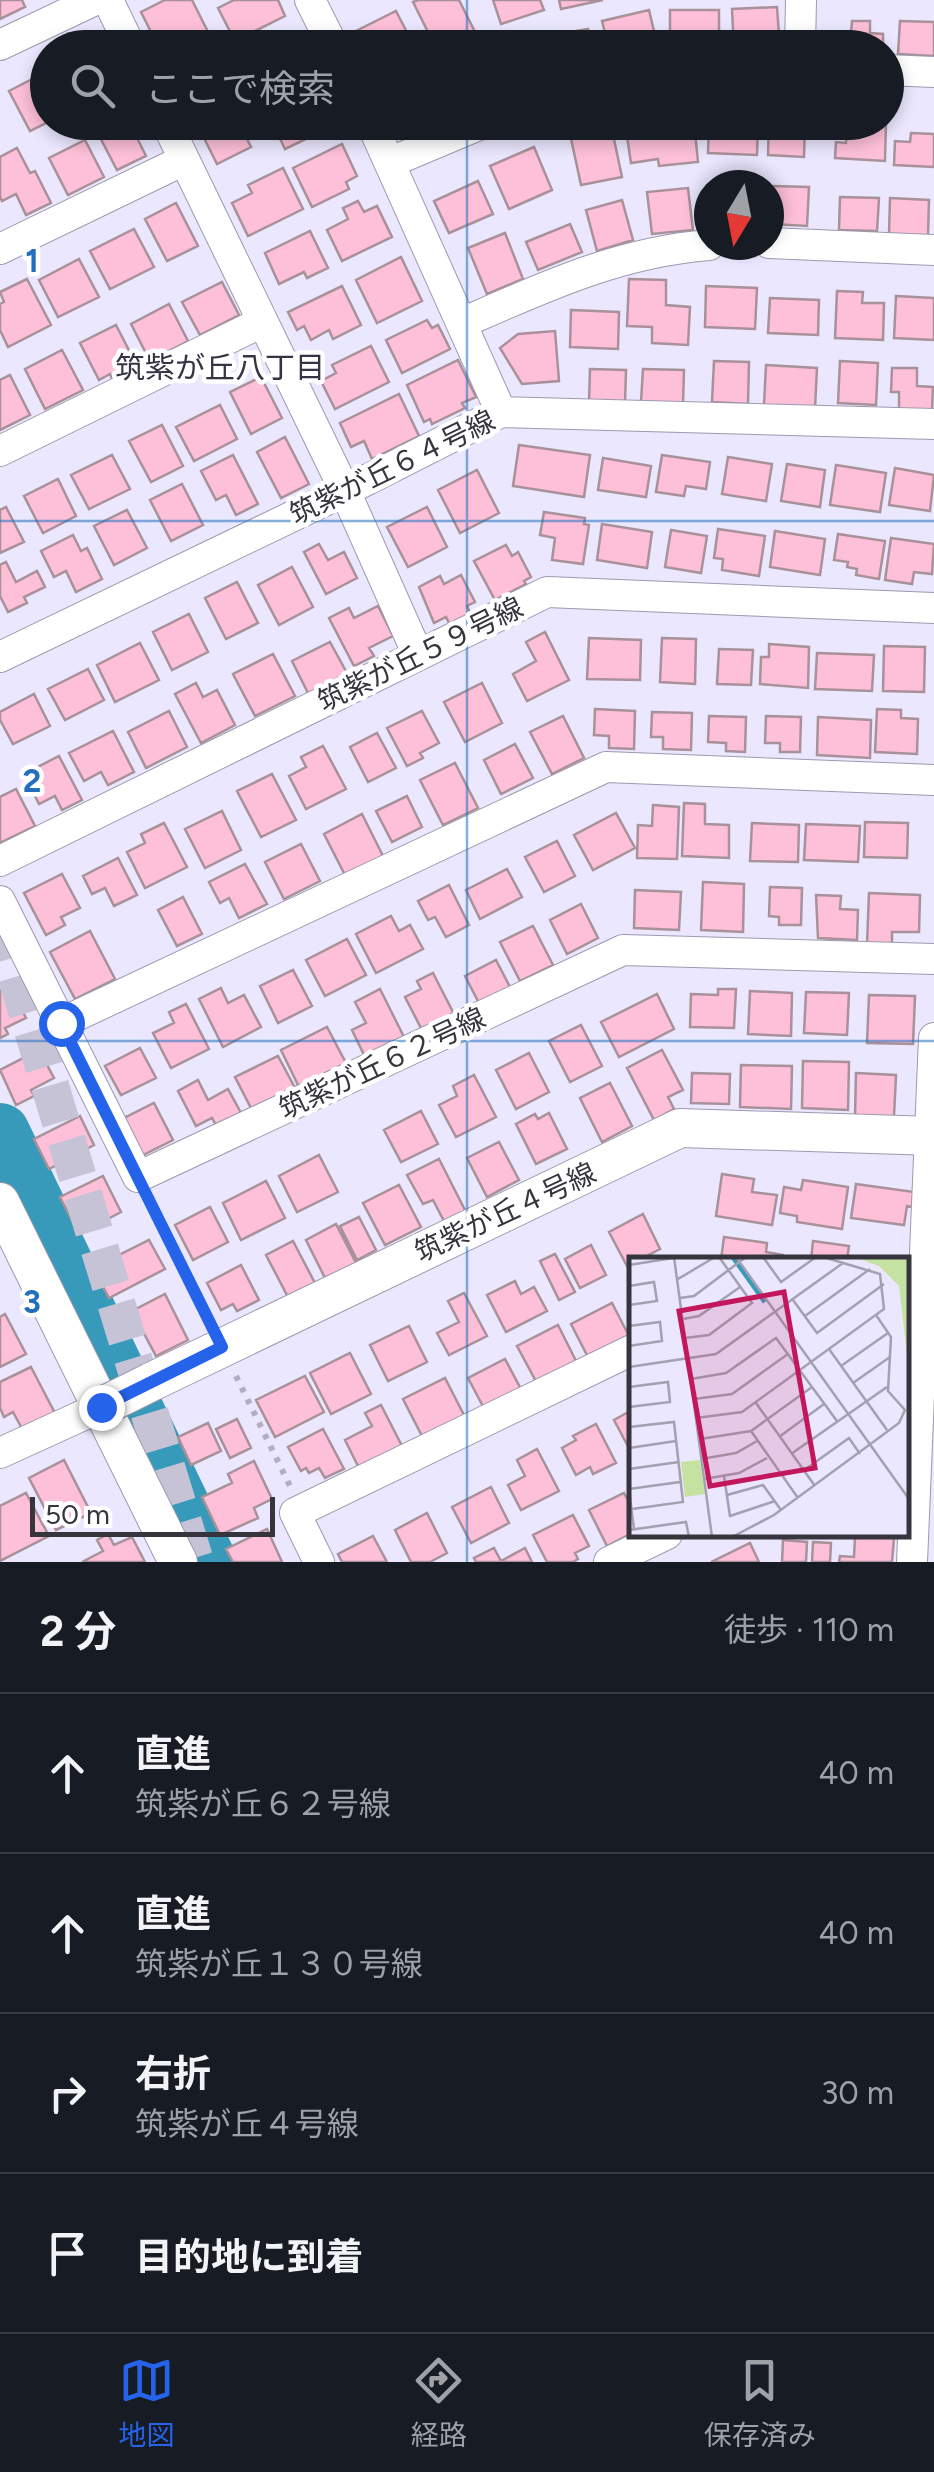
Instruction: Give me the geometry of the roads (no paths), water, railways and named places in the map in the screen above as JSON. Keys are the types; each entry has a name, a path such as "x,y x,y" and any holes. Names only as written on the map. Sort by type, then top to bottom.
{"street":[{"path":"32,30 95,0"},
{"path":"108,0 122,30"},
{"path":"310,0 325,30"},
{"path":"800,30 801,0"},
{"path":"0,45 30,31"},
{"path":"904,71 934,72"},
{"path":"175,140 345,491 418,655"},
{"path":"380,140 501,412"},
{"path":"391,162 443,140"},
{"path":"0,249 184,160"},
{"path":"784,244 934,250"},
{"path":"462,324 572,275 662,249 694,246"},
{"path":"0,451 262,322"},
{"name":"筑紫が丘６４号線","path":"0,656 501,412 934,424"},
{"name":"筑紫が丘５９号線","path":"0,861 547,592 934,608"},
{"path":"0,901 61,1023 606,767 934,780"},
{"name":"筑紫が丘６２号線","path":"61,1023 138,1178 623,950 934,959"},
{"path":"912,1562 914,1317 932,1136 934,1038"},
{"name":"筑紫が丘４号線","path":"101,1407 680,1128 932,1136"},
{"path":"0,1202 178,1562"},
{"path":"319,1562 295,1513 629,1351"},
{"path":"0,1453 101,1407"},
{"path":"609,1562 660,1537"}],"waterway":[{"path":"0,1133 207,1562"}],"tunnel":[{"path":"0,922 195,1562"}],"district":[{"name":"筑紫が丘八丁目","path":"220,368"}]}
